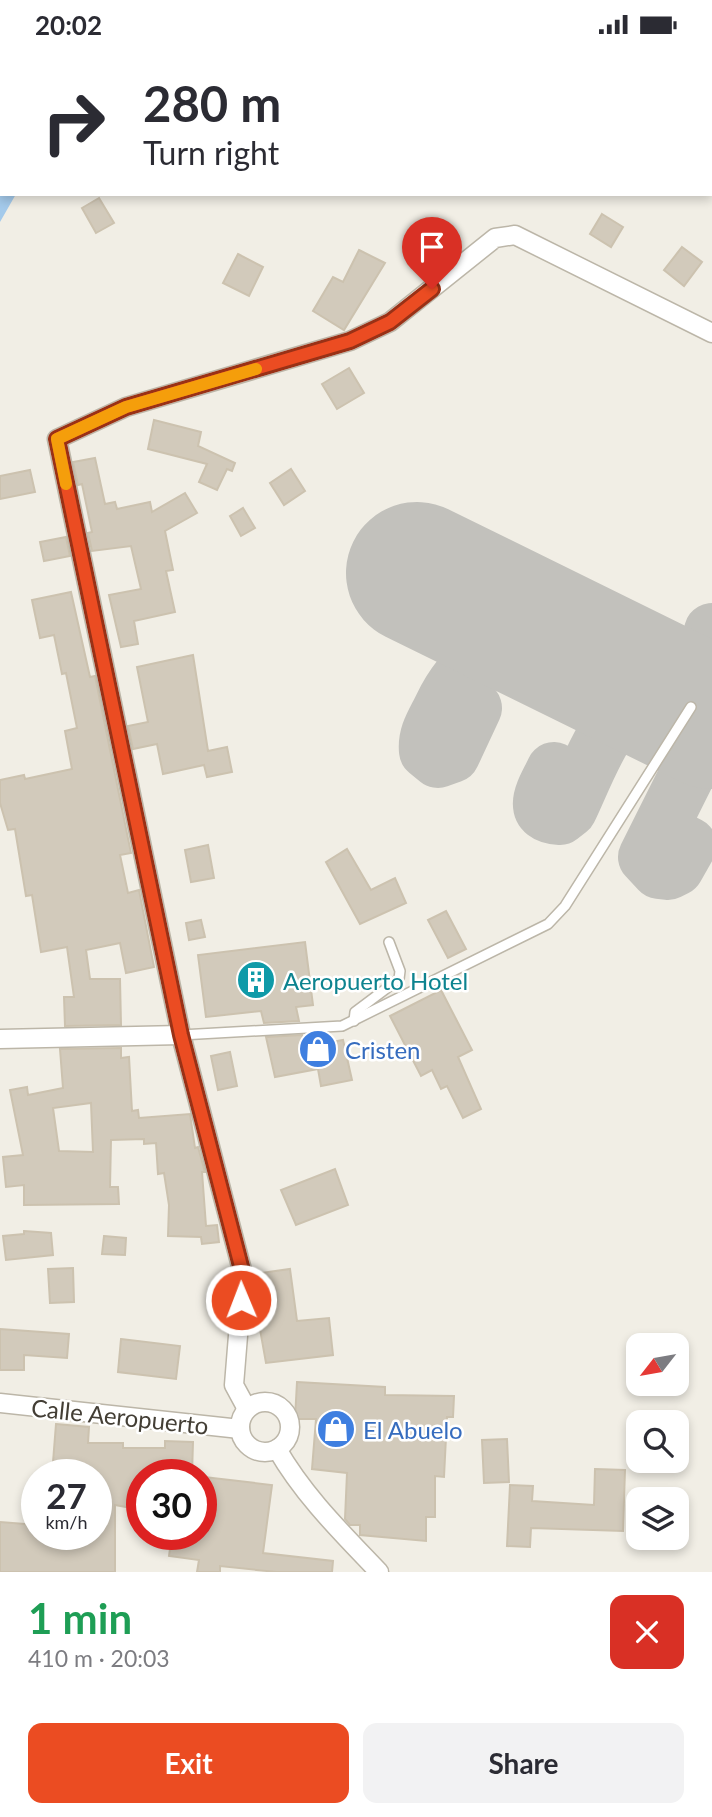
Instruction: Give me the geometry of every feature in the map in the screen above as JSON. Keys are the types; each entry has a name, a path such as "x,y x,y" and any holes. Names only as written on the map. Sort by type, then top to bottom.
{"street":[{"path":"247,1409 267,1402 285,1412 289,1432 277,1449 265,1452 253,1449 244,1441 240,1429 247,1409 234,1385 243,1274 181,1035 57,439 126,407 350,341 390,322 495,238 505,234 515,235 712,333"},
{"path":"0,1039 181,1035"},
{"name":"Calle Aeropuerto","path":"0,1403 240,1429"},
{"path":"277,1449 292,1475 379,1572"}],"lane":[{"path":"181,1035 342,1026 548,924 565,906 691,707"},
{"path":"354,1021 355,1012 399,979 400,971 389,942"}],"water":[{"path":"0,196 15,196 0,222"}],"building":[{"path":"99,198 114,223 96,233 82,208"},
{"path":"602,214 623,227 611,247 590,234"},
{"path":"682,247 702,262 684,286 664,270"},
{"path":"359,250 385,263 344,330 313,311 333,277 343,282"},
{"path":"238,254 263,267 249,296 223,283"},
{"path":"349,368 364,393 337,409 322,384"},
{"path":"154,420 201,432 198,446 235,463 232,471 227,469 217,490 199,482 207,464 148,449"},
{"path":"95,458 105,504 115,502 117,509 150,502 152,512 185,493 197,513 165,531 173,570 166,571 175,612 134,621 138,644 121,647 109,595 141,589 131,546 92,551 88,533 92,532 82,484 78,485 73,462"},
{"path":"291,469 305,491 284,505 270,483"},
{"path":"30,470 35,492 0,499 0,476"},
{"path":"243,508 255,528 241,536 230,516"},
{"path":"66,537 70,556 44,561 40,542"},
{"path":"71,592 90,677 95,676 131,853 120,855 128,893 139,890 154,967 126,973 120,943 86,950 90,979 120,979 121,1025 65,1026 64,997 74,997 67,947 41,952 32,895 26,896 15,829 8,830 0,803 0,780 24,775 25,779 72,769 65,731 77,728 66,673 62,674 54,635 40,638 32,600"},
{"path":"193,655 208,751 227,747 232,772 207,777 204,765 163,774 157,744 133,749 128,726 148,722 137,667"},
{"path":"208,845 214,878 191,882 185,850"},
{"path":"347,849 371,890 395,878 406,903 360,924 326,862"},
{"path":"446,911 466,949 448,958 428,920"},
{"path":"201,920 205,937 189,940 186,923"},
{"name":"Aeropuerto Hotel","path":"305,942 313,1005 296,1007 299,1021 264,1023 261,1011 206,1017 198,955"},
{"path":"441,990 472,1050 458,1057 481,1109 463,1118 447,1086 441,1089 432,1070 421,1076 390,1016"},
{"path":"302,1035 305,1047 343,1040 352,1080 321,1086 318,1069 275,1077 266,1037"},
{"path":"121,1048 121,1058 129,1057 132,1111 138,1110 139,1118 190,1114 195,1148 198,1147 205,1172 202,1172 206,1226 217,1225 219,1242 202,1244 201,1237 168,1236 169,1205 164,1173 158,1174 156,1143 144,1144 144,1139 111,1140 110,1187 118,1187 119,1204 24,1205 24,1185 6,1187 3,1157 23,1155 10,1090 27,1087 28,1095 63,1088 60,1049","holes":["91,1103 93,1152 59,1151 53,1108"]},
{"path":"230,1052 237,1086 218,1090 211,1056"},
{"path":"335,1169 348,1205 296,1225 281,1190"},
{"path":"24,1231 51,1233 53,1255 6,1260 3,1236 24,1234"},
{"path":"104,1236 126,1238 125,1255 102,1254"},
{"path":"73,1268 74,1302 50,1303 48,1269"},
{"path":"290,1269 297,1321 329,1318 333,1355 266,1363 253,1290 254,1274"},
{"path":"0,1329 69,1334 67,1358 24,1355 24,1370 0,1370"},
{"path":"121,1339 180,1346 176,1379 118,1372"},
{"path":"297,1382 385,1387 385,1395 454,1396 453,1417 447,1417 444,1477 435,1476 435,1517 426,1517 426,1541 360,1535 360,1525 350,1525 345,1519 347,1473 312,1469 316,1419 295,1419"},
{"path":"56,1424 89,1427 88,1443 123,1443 123,1448 165,1448 165,1441 193,1442 192,1459 126,1459 126,1507 115,1505 115,1572 0,1572 0,1522 21,1524 21,1550 112,1550 112,1459 53,1459"},
{"path":"507,1439 509,1482 484,1483 482,1440"},
{"path":"595,1469 625,1470 623,1531 531,1528 530,1547 507,1546 510,1485 533,1486 532,1501 594,1505"},
{"path":"217,1479 272,1485 263,1553 333,1561 332,1572 276,1572 220,1566 220,1572 197,1572 199,1560 169,1556 170,1550 217,1550"}],"taxiway":[{"path":"712,631 707,663 712,695"},
{"path":"462,701 474,708 452,755 438,760 427,751 431,728 458,679 480,658 494,650 523,642 552,645 587,656"},
{"path":"554,770 543,792 541,806 550,815 560,817 569,810 604,737 623,712 644,702 676,700"},
{"path":"677,839 689,845 676,868 668,872 659,871 646,857 698,753 712,742"}],"runway":[{"path":"417,573 712,718"}],"slow traffic":[{"path":"66,484 57,439 126,407 256,369"}],"place":[{"name":"Aeropuerto Hotel","path":"256,980"},
{"name":"Cristen","path":"318,1049"},
{"name":"El Abuelo","path":"336,1429"}],"route":[{"path":"241,1300 243,1274 181,1035 57,439 126,407 350,341 390,322 432,289"}]}
